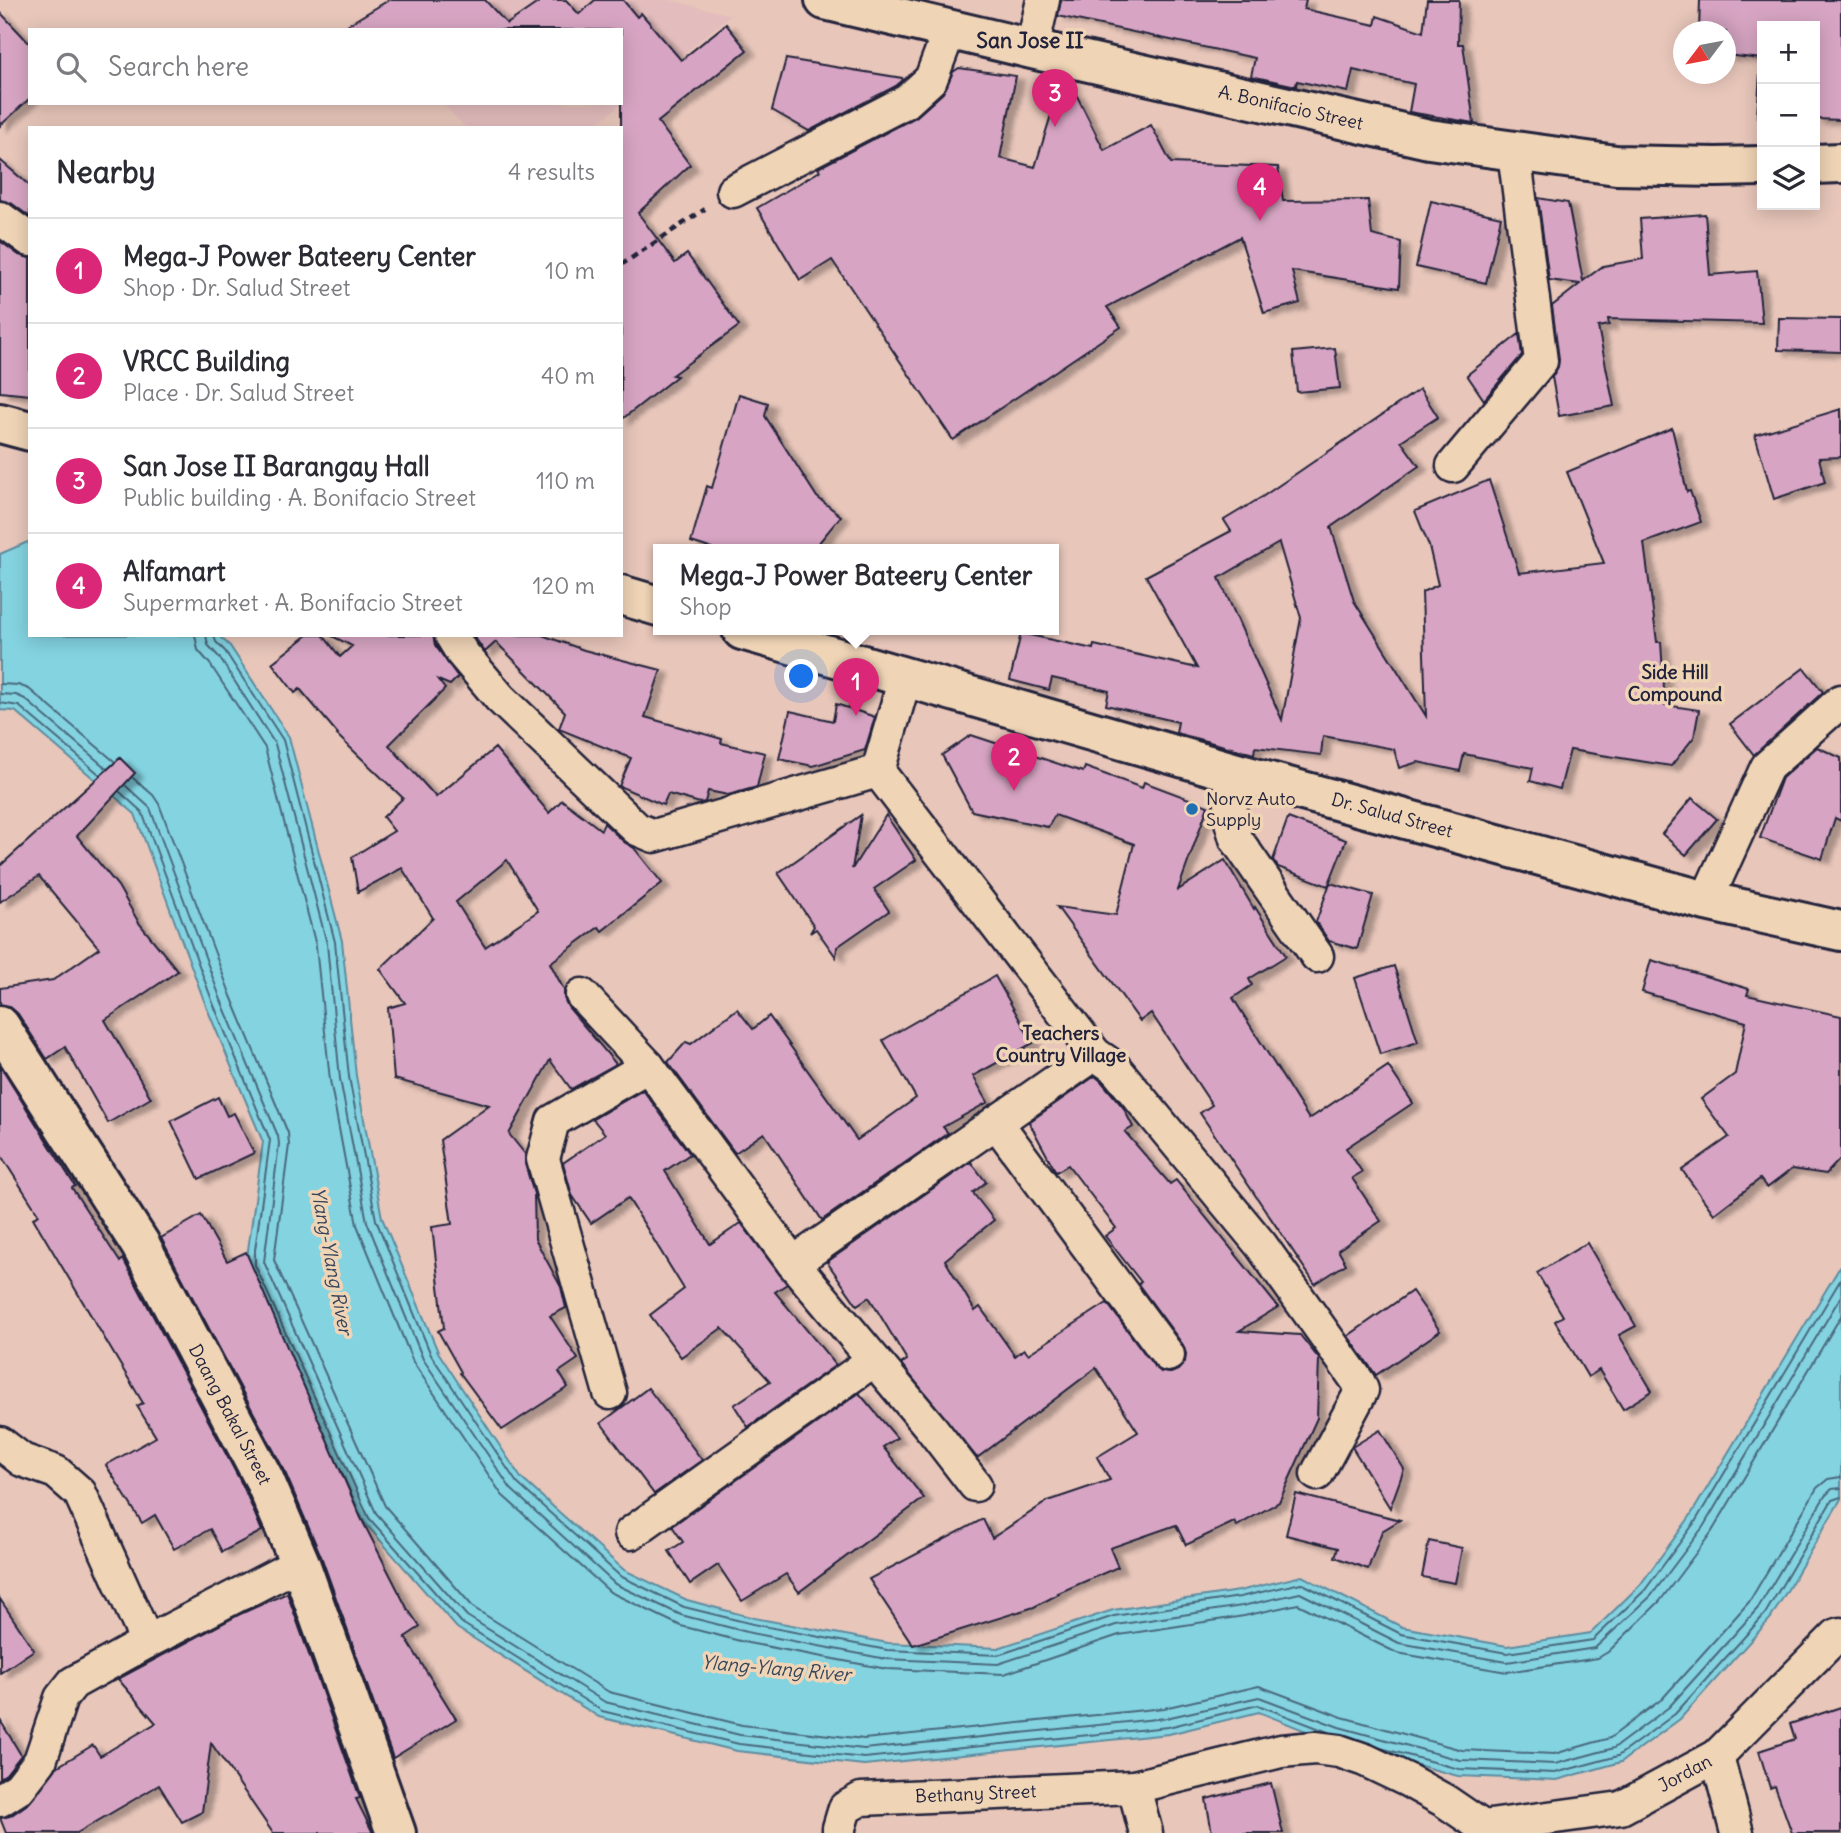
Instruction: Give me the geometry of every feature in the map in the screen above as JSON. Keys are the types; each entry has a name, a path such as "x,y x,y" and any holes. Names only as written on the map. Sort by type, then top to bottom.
{"main road":[{"name":"A. Bonifacio Street","path":"825,0 1429,139 1616,165 1757,166"},
{"path":"1820,164 1841,163"},
{"path":"0,423 28,430"},
{"path":"623,596 653,605"},
{"name":"Dr. Salud Street","path":"759,635 1233,772 1706,901 1841,931"},
{"name":"Daang Bakal Street","path":"0,1026 140,1244 264,1479 300,1563 397,1833"}],"street":[{"path":"1032,49 1043,0"},
{"path":"733,191 907,101 931,79 950,29"},
{"path":"1454,466 1541,361 1514,152"},
{"path":"0,218 28,239"},
{"path":"452,637 462,653 500,698 637,829 654,836 878,771"},
{"path":"878,771 905,678"},
{"path":"1706,901 1767,767 1841,702"},
{"path":"878,771 1095,1054 1114,1067 1261,1245 1359,1383 1362,1391 1317,1474"},
{"path":"1233,772 1230,818 1236,839 1317,956"},
{"path":"582,995 648,1066 793,1263 932,1429 975,1485"},
{"path":"793,1263 1095,1054"},
{"path":"610,1394 543,1159 553,1121 648,1066"},
{"path":"996,1122 1168,1355"},
{"path":"631,1533 874,1360"},
{"path":"0,1443 22,1460 56,1472 80,1493 147,1642"},
{"path":"0,1800 19,1788 40,1761 61,1698 72,1683 300,1563"},
{"name":"Jordan","path":"1484,1830 1621,1808 1717,1756 1841,1634"},
{"name":"Bethany Street","path":"839,1833 845,1808 861,1800 1134,1787 1281,1751 1315,1748 1339,1751 1365,1760 1436,1796 1484,1830"},
{"path":"1717,1756 1737,1833"},
{"path":"1134,1787 1146,1833"}],"path":[{"path":"623,264 733,191"}],"shaded area":[{"path":"464,0 670,0 731,15 623,103 623,28 435,28"},
{"path":"444,105 620,105 594,126 464,126"}],"water":[{"name":"Ylang-Ylang River","path":"28,542 28,637 220,637 230,646 289,737 342,941 356,1076 382,1218 438,1352 521,1478 624,1570 687,1600 754,1618 888,1643 998,1648 1113,1610 1239,1591 1302,1576 1402,1627 1507,1646 1591,1633 1640,1585 1689,1518 1841,1265 1841,1499 1771,1618 1680,1719 1621,1762 1557,1780 1458,1776 1333,1742 1259,1712 1169,1734 864,1765 737,1751 599,1717 457,1628 364,1522 248,1266 263,1142 206,1006 135,814 15,711 0,710 0,554"}],"building":[{"path":"389,0 485,0 507,24 542,0 566,0 579,14 595,0 623,0 637,17 641,13 681,60 726,24 747,50 658,122 690,165 638,213 675,263 687,254 739,326 672,375 677,376 623,418 623,28 342,28"},
{"path":"1061,0 1306,0 1304,9 1375,25 1377,16 1423,32 1427,0 1459,0 1458,44 1463,44 1474,123 1409,112 1414,84 1353,70 1348,92 1297,81 1296,86 1251,76 1255,58 1058,16"},
{"path":"1700,0 1841,0 1841,120 1820,119 1820,21 1757,21 1757,59 1736,56 1736,21 1699,21"},
{"path":"0,12 28,42 28,100 0,126"},
{"path":"786,59 903,80 809,131 772,110"},
{"path":"959,68 1016,76 1000,158 1035,167 1055,102 1075,92 1104,150 1151,125 1171,163 1278,167 1283,201 1368,200 1372,235 1401,242 1399,288 1292,271 1300,303 1264,313 1240,237 1107,307 1121,327 953,440 832,260 800,280 757,208 820,171 818,168 916,117 943,93 953,72"},
{"path":"0,160 28,184 28,216 11,203 0,200"},
{"path":"1538,198 1568,203 1583,281 1603,266 1643,259 1640,219 1705,214 1710,275 1757,271 1762,323 1608,319 1609,325 1598,327 1614,406 1559,416 1552,377 1559,359 1552,306 1580,284 1549,280"},
{"path":"1431,201 1501,217 1486,283 1416,267"},
{"path":"0,241 19,255 28,257 28,395 0,392"},
{"path":"1779,318 1841,319 1841,352 1778,350"},
{"path":"1519,334 1522,355 1484,400 1467,375"},
{"path":"1335,348 1340,388 1297,392 1293,352"},
{"path":"1420,389 1438,417 1401,441 1419,466 1331,527 1354,601 1426,716 1422,592 1438,585 1429,546 1415,511 1489,480 1519,573 1604,563 1567,472 1672,428 1687,492 1690,491 1701,522 1644,543 1657,642 1661,642 1665,705 1699,710 1694,737 1671,766 1570,750 1560,789 1530,781 1533,768 1464,754 1460,771 1418,762 1399,768 1394,749 1323,736 1321,755 1255,747 1254,754 1176,733 1178,722 1106,705 1109,691 1052,678 1049,690 1010,680 1021,635 1093,649 1094,645 1197,668 1146,576 1231,531 1224,520","holes":["1279,543 1301,618 1282,720 1219,578"]},
{"path":"739,394 768,403 765,416 817,497 841,516 818,544 691,542 707,486 712,488"},
{"path":"1841,409 1841,457 1819,458 1825,482 1774,499 1755,435"},
{"path":"305,637 325,637 340,657 352,646 334,637 433,637 435,645 458,677 450,685 438,680 445,689 389,745 436,797 495,748 549,813 562,800 601,830 604,823 634,848 662,883 602,931 599,927 550,963 564,990 568,1007 616,1064 571,1089 550,1060 509,1134 525,1154 525,1164 534,1194 535,1239 561,1287 566,1308 550,1316 578,1359 559,1372 568,1387 502,1430 460,1373 438,1331 444,1328 432,1227 452,1224 440,1140 489,1105 394,1079 388,1008 405,1003 380,969 433,918 402,868 358,892 352,857 394,831 383,817 403,798 337,735 300,689 295,693 272,663","holes":["507,860 538,911 485,947 456,902"]},
{"path":"474,637 548,637 584,650 661,670 645,717 722,739 721,743 765,753 757,787 728,795 708,791 705,802 700,803 668,794 663,805 619,786 631,758 559,729 565,712 496,642 485,652"},
{"path":"1804,668 1823,692 1754,755 1730,724"},
{"path":"836,704 875,717 865,750 813,766 779,759 790,711 833,721"},
{"path":"971,735 1083,772 1085,767 1142,788 1144,782 1208,806 1178,890 1225,860 1286,956 1249,979 1252,985 1233,998 1309,1119 1388,1066 1413,1103 1346,1148 1362,1172 1352,1178 1381,1221 1338,1250 1346,1264 1315,1284 1200,1113 1212,1105 1151,1013 1140,1021 1057,907 1116,915 1134,844 1055,815 1048,827 972,811 942,755"},
{"path":"1817,747 1841,758 1841,821 1835,818 1822,859 1760,838 1782,778"},
{"path":"120,758 135,773 77,836 118,886 139,923 178,971 105,1020 151,1098 108,1123 65,1047 47,1059 18,1014 9,1006 0,1004 0,988 53,980 99,948 39,876 0,902 0,866"},
{"path":"1692,798 1717,819 1686,855 1662,834"},
{"path":"861,815 852,869 886,815 916,860 874,889 889,911 837,947 836,957 816,929 810,933 814,926 778,873"},
{"path":"1288,818 1346,840 1328,886 1278,867 1273,860"},
{"path":"1330,883 1373,895 1357,949 1329,941 1316,922"},
{"path":"1651,960 1749,989 1747,995 1841,1016 1841,1158 1826,1174 1792,1169 1767,1188 1760,1179 1714,1214 1682,1170 1729,1137 1701,1099 1735,1074 1746,1022 1642,992"},
{"path":"1394,966 1418,1042 1380,1054 1355,978"},
{"path":"995,976 1033,1043 973,1076 988,1102 943,1127 948,1133 822,1220 764,1133 735,1153 668,1062 686,1042 691,1044 737,1009 753,1029 769,1016 857,1140 916,1098 883,1040"},
{"path":"0,1066 75,1186 72,1188 120,1262 123,1259 244,1488 262,1531 222,1552 210,1529 174,1549 155,1515 142,1523 106,1465 156,1437 137,1406 143,1403 33,1218 39,1215 0,1154"},
{"path":"1095,1076 1123,1107 1133,1127 1125,1132 1170,1184 1176,1180 1278,1307 1239,1331 1300,1335 1319,1359 1317,1418 1279,1502 1237,1526 1234,1522 1186,1545 1176,1525 1110,1548 1118,1567 1058,1593 1034,1607 913,1645 869,1579 983,1519 992,1538 1048,1501 1110,1480 1097,1457 1138,1432 1096,1368 977,1458 901,1364 907,1360 869,1297 857,1305 827,1262 971,1162 986,1182 973,1193 994,1220 945,1260 975,1311 980,1307 1015,1356 1024,1349 1028,1354 1107,1303 1154,1366 1161,1372 1171,1373 1178,1370 1185,1362 1183,1345 1138,1284 1141,1282 1105,1236 1116,1228 1068,1165 1056,1172 1029,1122"},
{"path":"643,1090 690,1154 665,1171 710,1244 741,1223 787,1284 775,1292 836,1365 748,1427 734,1405 770,1381 722,1328 681,1357 650,1315 684,1289 628,1198 591,1223 572,1195 563,1163 605,1134 593,1119"},
{"path":"218,1097 227,1116 234,1113 254,1153 199,1179 171,1121"},
{"path":"201,1215 227,1261 246,1252 361,1518 407,1608 420,1627 405,1637 456,1719 393,1758 321,1556 284,1470 161,1238"},
{"path":"1587,1243 1636,1326 1619,1335 1652,1391 1623,1409 1599,1370 1588,1377 1555,1321 1563,1316 1537,1273"},
{"path":"1412,1291 1440,1331 1376,1375 1348,1336"},
{"path":"648,1388 702,1460 654,1494 601,1423"},
{"path":"859,1393 897,1438 883,1447 924,1498 799,1592 786,1574 742,1601 718,1565 690,1584 669,1551 683,1542 672,1526"},
{"path":"1380,1430 1404,1469 1390,1508 1352,1447"},
{"path":"1296,1494 1400,1520 1382,1531 1368,1569 1335,1557 1338,1548 1286,1535"},
{"path":"1429,1541 1462,1548 1455,1583 1422,1577"},
{"path":"287,1593 360,1798 356,1799 373,1833 273,1833 211,1743 202,1812 182,1822 159,1785 77,1833 6,1833 0,1818 10,1816 29,1803 57,1767 93,1745 100,1756 156,1723 118,1679 238,1615"},
{"path":"0,1599 34,1650 0,1673"},
{"path":"1841,1707 1841,1833 1792,1833 1775,1786 1770,1788 1759,1751 1795,1739 1790,1724"},
{"path":"0,1720 21,1755 0,1778"},
{"path":"1271,1783 1283,1833 1212,1833 1206,1799"}],"place":[{"name":"San Jose II Barangay Hall","path":"1055,127"},
{"name":"Alfamart","path":"1260,221"},
{"name":"Mega-J Power Bateery Center","path":"856,716"},
{"name":"VRCC Building","path":"1014,791"},
{"name":"Norvz Auto Supply","path":"1192,809"}],"district":[{"name":"San Jose II","path":"1030,41"},
{"name":"Side Hill Compound","path":"1675,683"},
{"name":"Teachers Country Village","path":"1061,1044"}]}
